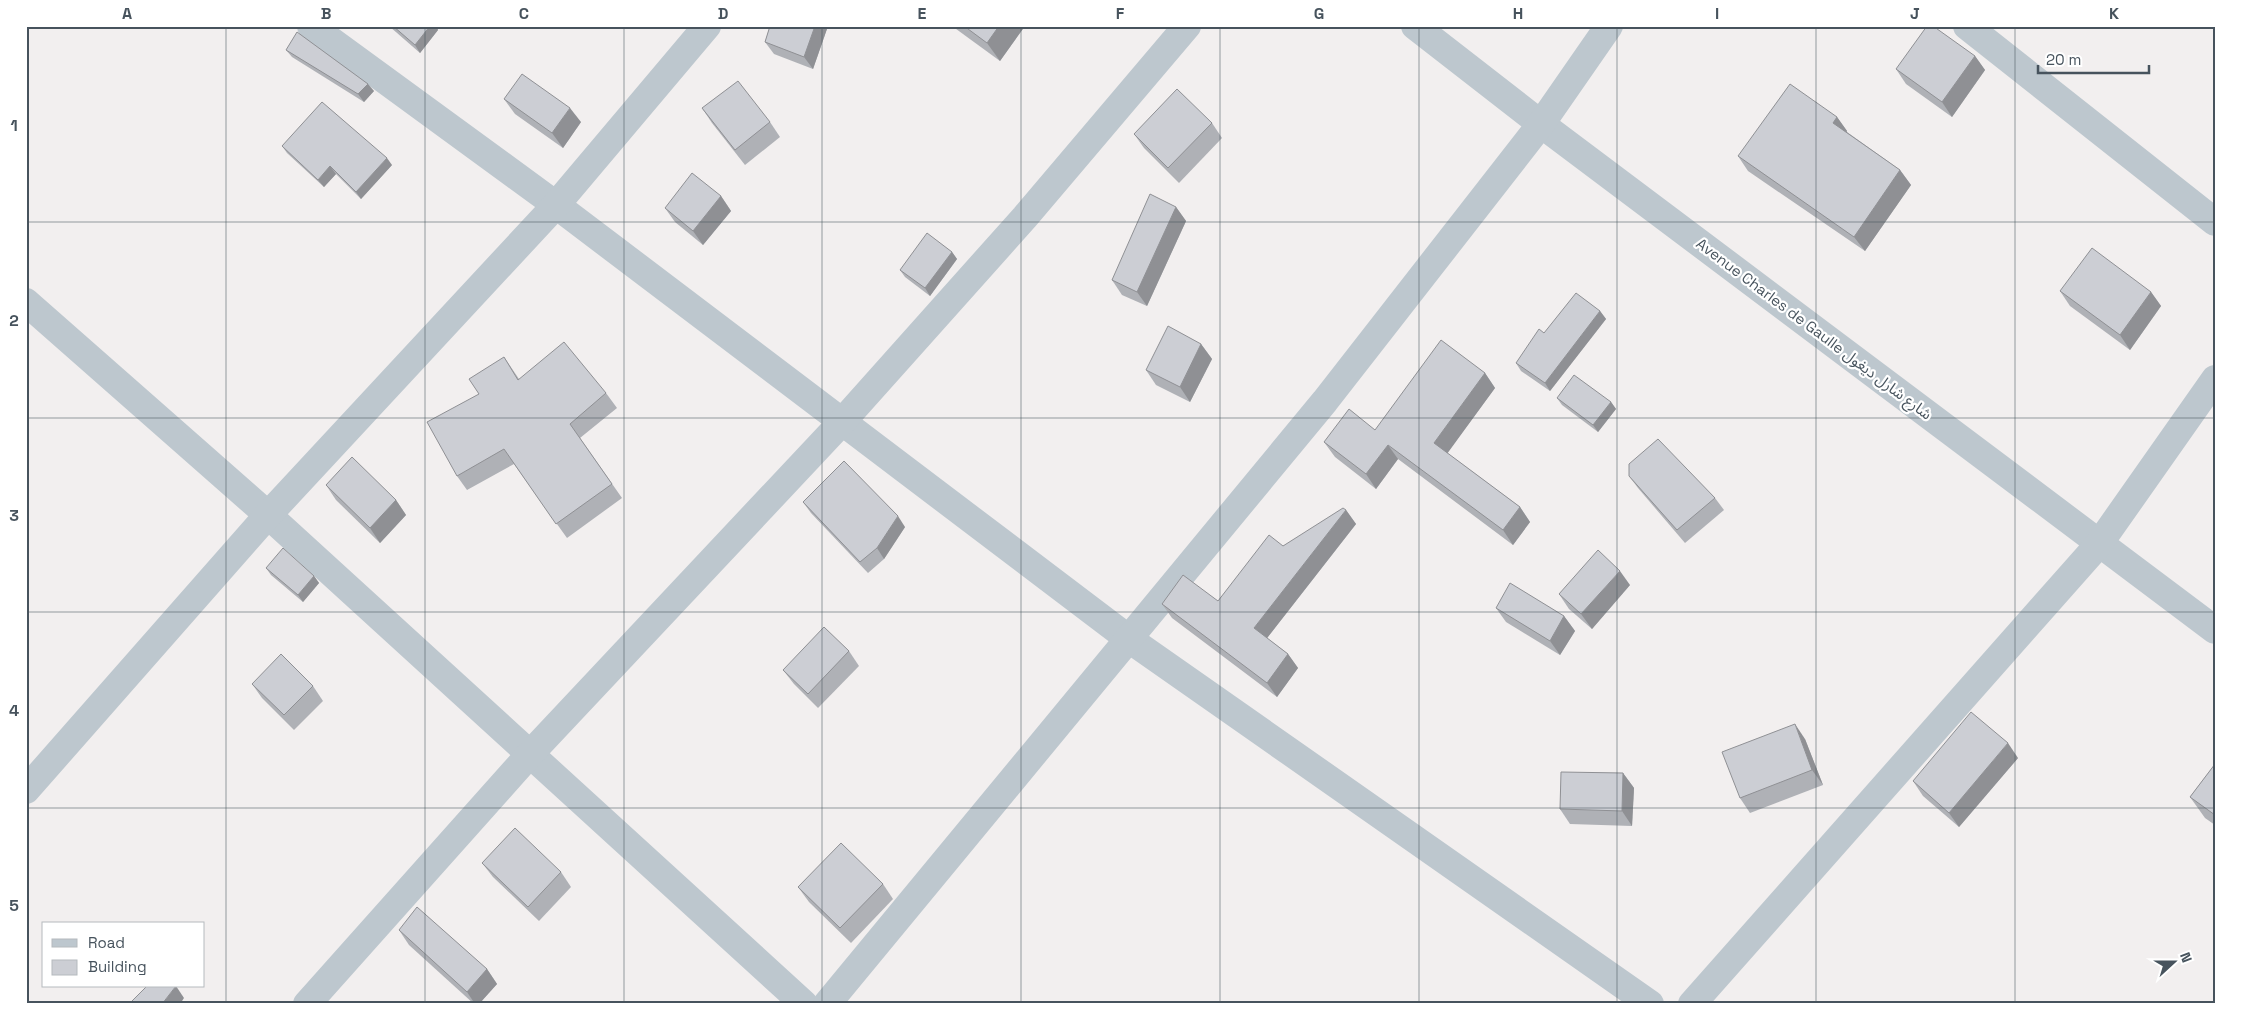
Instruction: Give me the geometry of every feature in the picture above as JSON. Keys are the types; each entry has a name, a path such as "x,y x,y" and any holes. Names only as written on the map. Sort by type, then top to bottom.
{"street":[{"path":"311,26 556,205 841,423 1129,638 1650,1004"},
{"path":"26,790 268,515 556,205 707,26"},
{"path":"306,1004 530,754 841,423 1025,217 1187,26"},
{"name":"Avenue Charles de Gaulle شارع شارل ديغول","path":"1415,26 1541,124 2215,630"},
{"path":"827,1004 1325,401 1541,124 1609,26"},
{"path":"1967,26 2215,222"},
{"path":"26,302 268,515 804,1004"},
{"path":"1692,1004 2099,544 2215,380"}],"building":[{"path":"393,26 430,26 415,45"},
{"path":"770,26 815,26 804,57 765,42"},
{"path":"964,26 999,26 987,43"},
{"path":"1927,26 1933,26 1975,56 1942,102 1896,69"},
{"path":"297,32 368,84 358,94 286,50"},
{"path":"522,74 570,108 552,133 504,99"},
{"path":"738,81 770,122 735,150 702,108"},
{"path":"1790,84 1837,117 1833,123 1900,170 1854,237 1738,156"},
{"path":"1177,89 1212,123 1168,168 1134,134"},
{"path":"322,102 387,158 356,192 330,166 318,180 282,146"},
{"path":"692,173 721,196 693,231 665,208"},
{"path":"1150,194 1176,207 1137,292 1112,280"},
{"path":"927,233 952,252 925,288 900,270"},
{"path":"2092,248 2151,292 2120,335 2060,291"},
{"path":"1576,293 1600,311 1545,383 1516,363 1539,329 1544,333"},
{"path":"1168,326 1201,344 1180,387 1146,370"},
{"path":"1441,340 1485,373 1434,443 1520,507 1503,530 1388,445 1366,474 1324,442 1349,409 1375,430"},
{"path":"564,342 606,393 570,424 612,484 556,524 504,449 457,476 427,422 479,394 469,379 504,357 518,380"},
{"path":"1574,375 1611,402 1593,425 1557,398"},
{"path":"1658,439 1715,498 1677,530 1629,476 1629,464"},
{"path":"352,457 396,500 370,528 326,485"},
{"path":"844,461 898,516 877,548 860,562 803,502"},
{"path":"1343,508 1346,510 1254,628 1288,654 1267,683 1162,604 1183,575 1218,601 1269,535 1283,546"},
{"path":"283,548 314,576 298,595 266,568"},
{"path":"1598,550 1620,571 1581,614 1559,594"},
{"path":"1510,583 1564,616 1550,641 1496,608"},
{"path":"824,627 849,651 808,694 783,670"},
{"path":"281,654 313,686 284,715 252,684"},
{"path":"1971,712 2008,743 1949,813 1913,781"},
{"path":"1795,724 1812,770 1740,798 1722,752"},
{"path":"2215,764 2215,815 2190,797"},
{"path":"1561,772 1623,773 1622,811 1560,809"},
{"path":"515,828 561,872 528,907 482,863"},
{"path":"841,843 883,884 840,928 798,887"},
{"path":"417,907 487,969 467,992 399,930"},
{"path":"145,988 174,988 162,1004 129,1004"}]}
